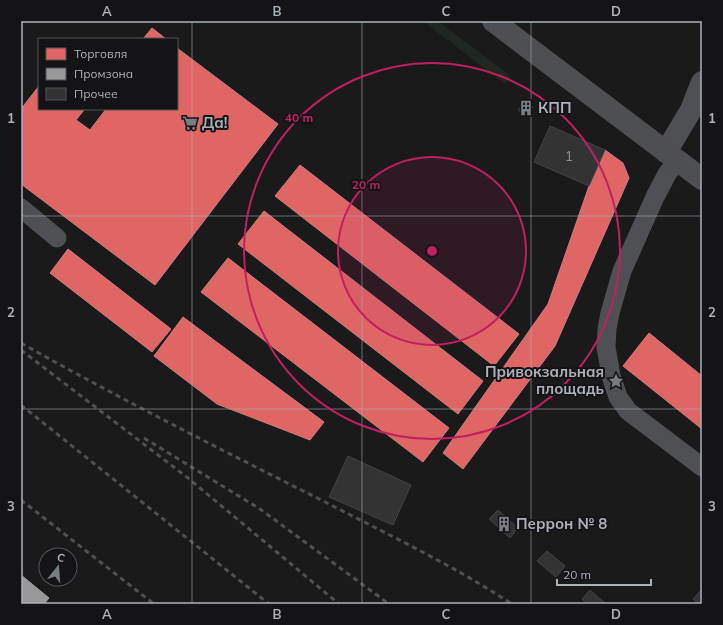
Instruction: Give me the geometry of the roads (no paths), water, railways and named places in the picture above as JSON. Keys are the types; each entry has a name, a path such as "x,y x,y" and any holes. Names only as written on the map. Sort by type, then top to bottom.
{"main road":[{"path":"494,21 702,179"}],"street":[{"path":"672,156 702,82"}],"lane":[{"path":"672,156 667,174 622,271 610,313 606,347 611,376 618,397 628,411 702,467"},
{"path":"21,208 57,238"}],"railway":[{"path":"21,343 97,385 422,552 468,577 512,604"},
{"path":"21,350 188,478 339,604"},
{"path":"21,405 269,604"},
{"path":"144,438 260,509 389,604"},
{"path":"21,500 154,604"}],"place":[{"name":"КПП","path":"526,108"},
{"name":"Да!","path":"190,123"},
{"name":"Привокзальная площадь","path":"616,381"},
{"name":"Перрон № 8","path":"504,524"}]}
